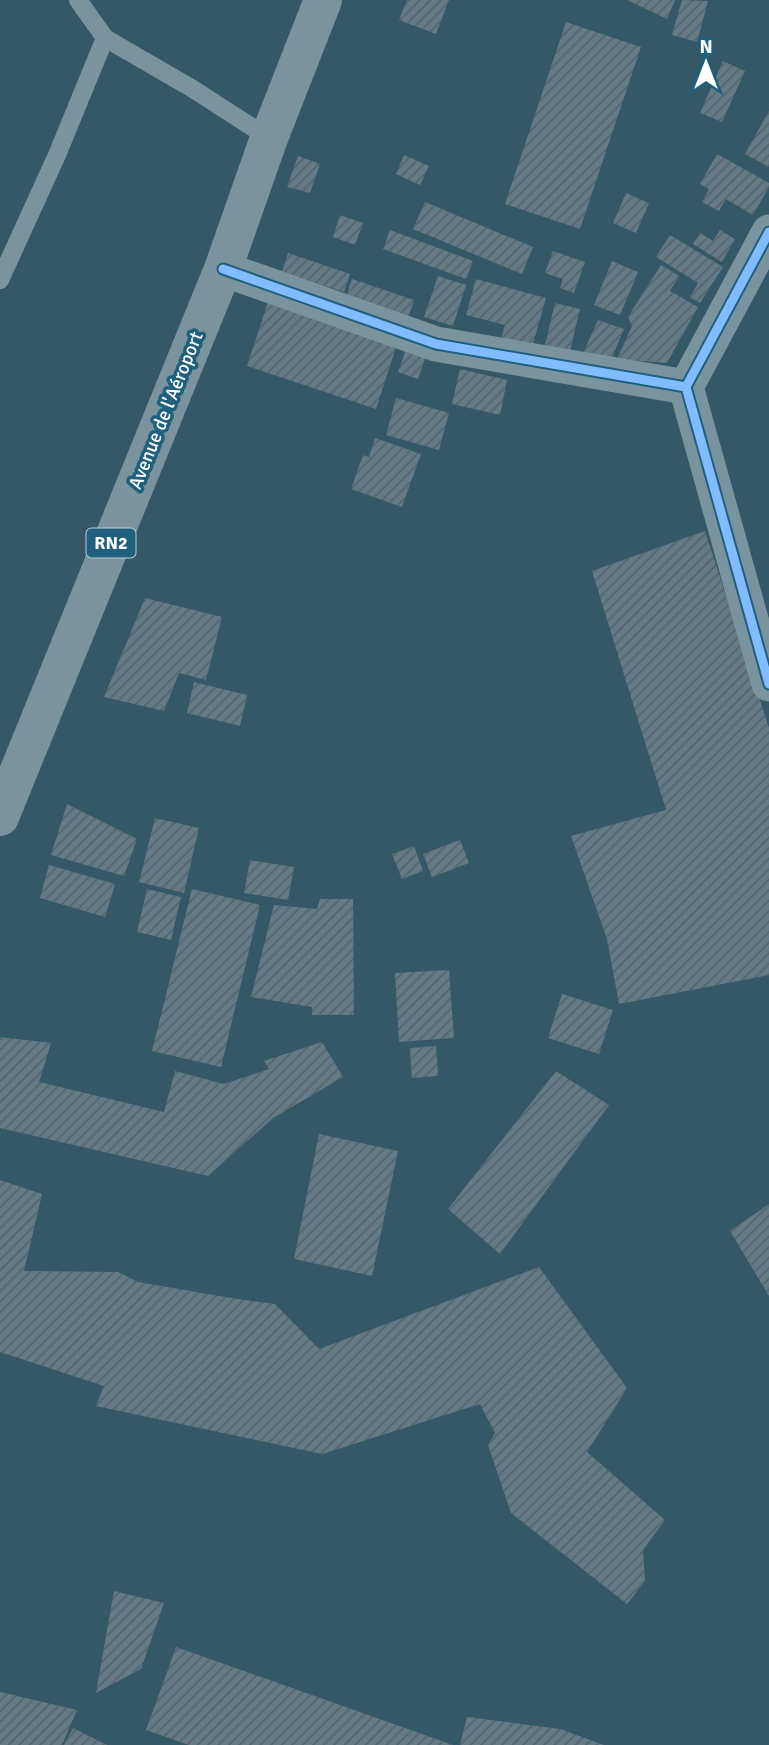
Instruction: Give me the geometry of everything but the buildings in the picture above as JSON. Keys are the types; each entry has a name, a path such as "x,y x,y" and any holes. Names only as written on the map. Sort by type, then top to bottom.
{"highway":[{"name":"Avenue de l'Aéroport","path":"0,817 223,269 269,138 323,0"}],"street":[{"path":"769,232 686,387 769,684"},
{"path":"223,269 436,344 686,387"}],"lane":[{"path":"78,0 105,38 193,89 269,138"},
{"path":"0,280 57,155 105,38"}],"cycle path":[{"path":"769,232 686,387 769,684"},
{"path":"223,269 436,344 686,387"}]}
